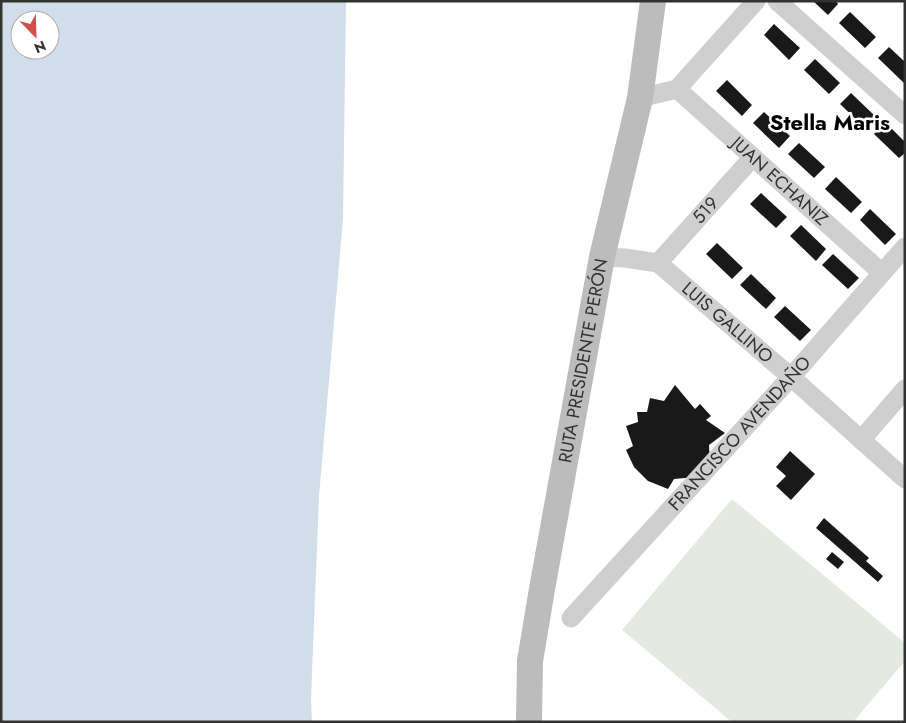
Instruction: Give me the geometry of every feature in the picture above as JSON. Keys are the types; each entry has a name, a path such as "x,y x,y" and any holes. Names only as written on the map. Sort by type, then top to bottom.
{"main road":[{"name":"RUTA PRESIDENTE PERÓN","path":"529,722 530,661 602,257 640,98 653,1"}],"street":[{"path":"640,98 677,89 756,1"},
{"path":"777,1 905,116"},
{"name":"JUAN ECHANIZ","path":"677,89 882,273"},
{"name":"519","path":"658,263 753,157"},
{"name":"FRANCISCO AVENDAÑO","path":"571,618 791,377 905,247"},
{"path":"602,257 658,263"},
{"name":"LUIS GALLINO","path":"658,263 791,377 905,479"},
{"path":"861,440 905,389"}],"shaded area":[{"path":"1,1 346,1 343,219 319,496 311,699 312,722 1,722"},
{"path":"732,499 905,643 905,661 853,722 732,722 622,630"}],"building":[{"path":"813,1 836,1 838,4 828,15"},
{"path":"850,12 876,37 865,48 839,23"},
{"path":"774,24 800,48 789,60 764,35"},
{"path":"889,47 905,62 904,83 878,58"},
{"path":"815,59 840,83 829,94 804,70"},
{"path":"727,80 752,105 742,116 716,91"},
{"path":"851,93 876,117 865,128 840,104"},
{"path":"764,112 790,136 779,148 753,123"},
{"path":"885,122 905,142 905,153 899,158 874,134"},
{"path":"799,143 825,167 814,178 788,154"},
{"path":"836,177 862,202 851,213 825,189"},
{"path":"761,193 787,217 776,228 750,204"},
{"path":"870,209 896,234 885,245 860,220"},
{"path":"801,225 826,249 816,261 790,236"},
{"path":"717,243 743,268 732,279 706,254"},
{"path":"833,254 859,278 848,289 822,265"},
{"path":"751,274 776,298 766,309 740,285"},
{"path":"785,306 811,330 800,341 774,317"},
{"path":"675,385 695,409 700,404 711,416 706,420 725,433 709,445 710,465 696,477 674,479 668,489 648,481 634,467 626,450 633,446 626,426 638,422 637,412 647,412 650,398 664,401"},
{"path":"790,451 815,474 791,500 776,486 786,476 776,467"},
{"path":"824,518 869,558 866,561 883,576 878,582 816,528"},
{"path":"832,552 844,562 838,569 826,559"}],"district":[{"name":"Stella Maris","path":"830,122"}]}
